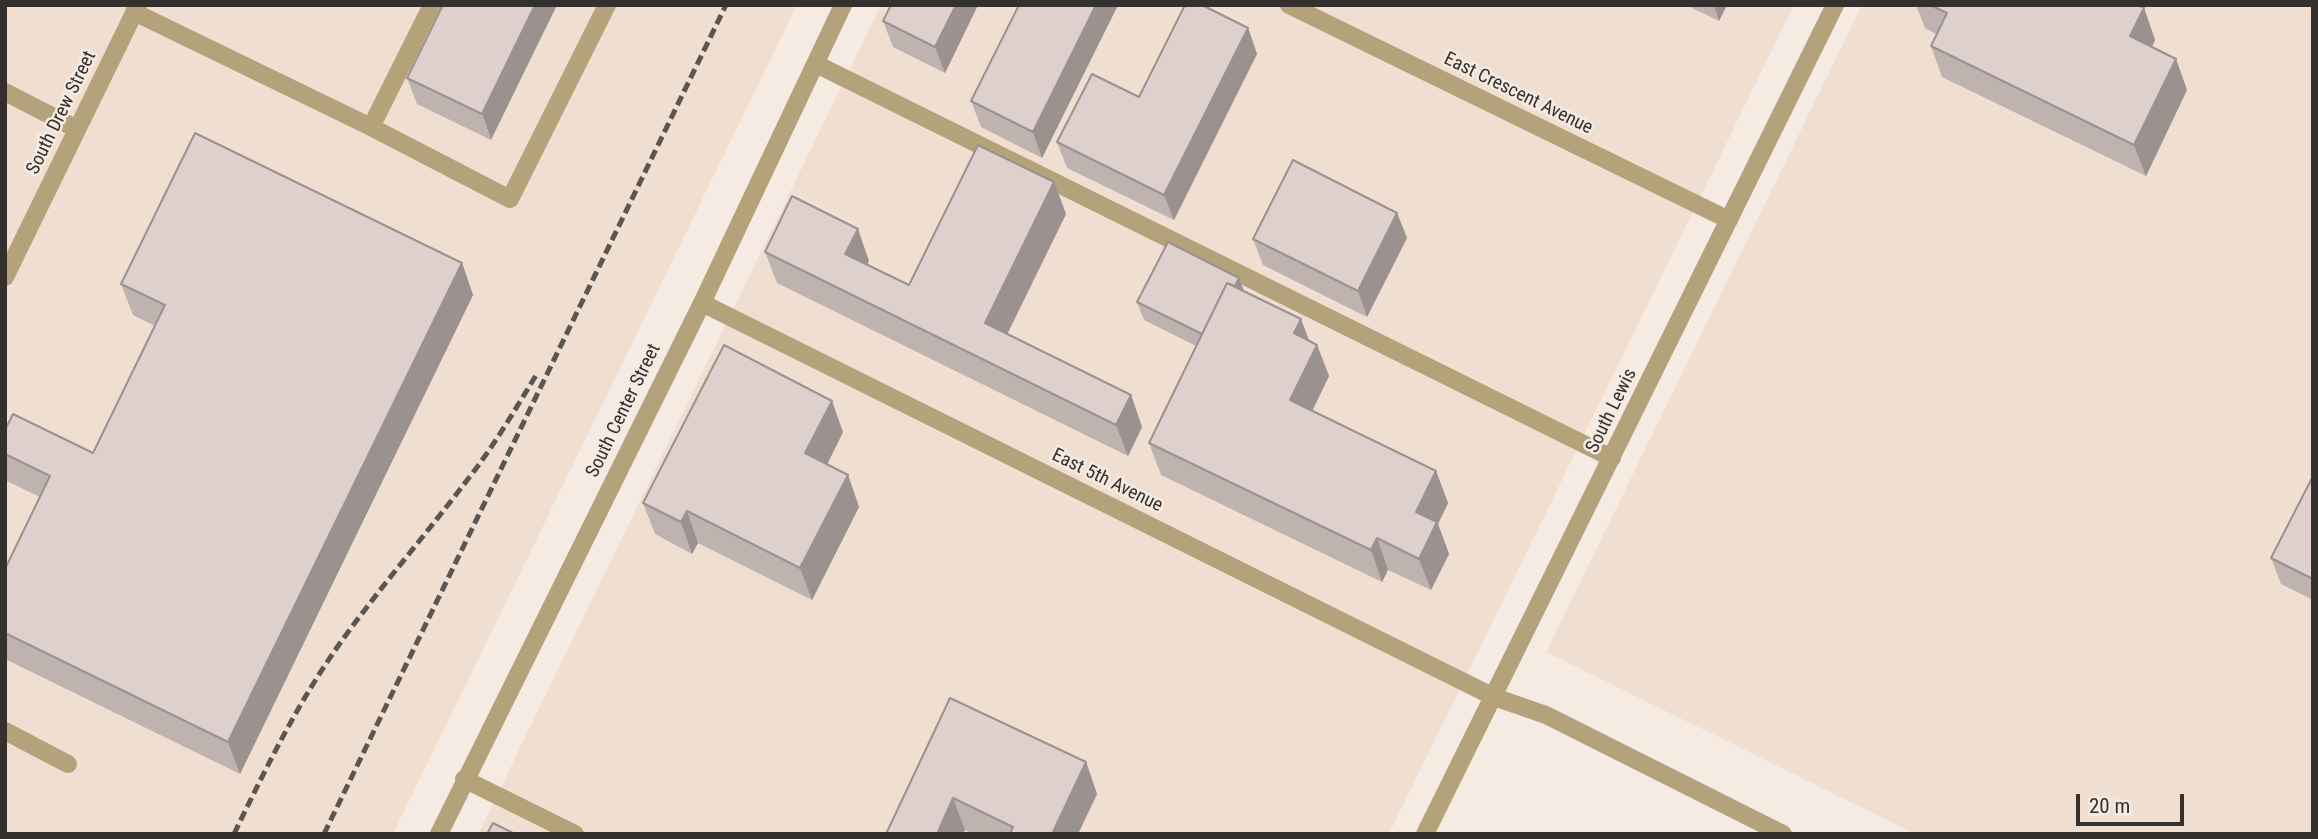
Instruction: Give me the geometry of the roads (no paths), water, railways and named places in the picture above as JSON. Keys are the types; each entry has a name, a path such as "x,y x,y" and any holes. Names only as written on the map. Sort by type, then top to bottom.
{"street":[{"path":"371,127 432,5"},
{"path":"136,9 510,199 607,5"},
{"name":"South Center Street","path":"439,834 702,303 843,5"},
{"name":"East Crescent Avenue","path":"1289,5 1729,220"},
{"name":"South Lewis","path":"1426,834 1835,5"},
{"name":"South Drew Street","path":"5,277 136,9"},
{"path":"816,64 1612,458"},
{"path":"5,92 77,129"},
{"name":"East 5th Avenue","path":"702,303 1494,696 1546,715 1783,834"},
{"path":"5,731 68,764"},
{"path":"464,779 575,834"}],"railway":[{"path":"324,834 726,5"},
{"path":"234,834 284,734 327,662 478,466 538,372"}]}
